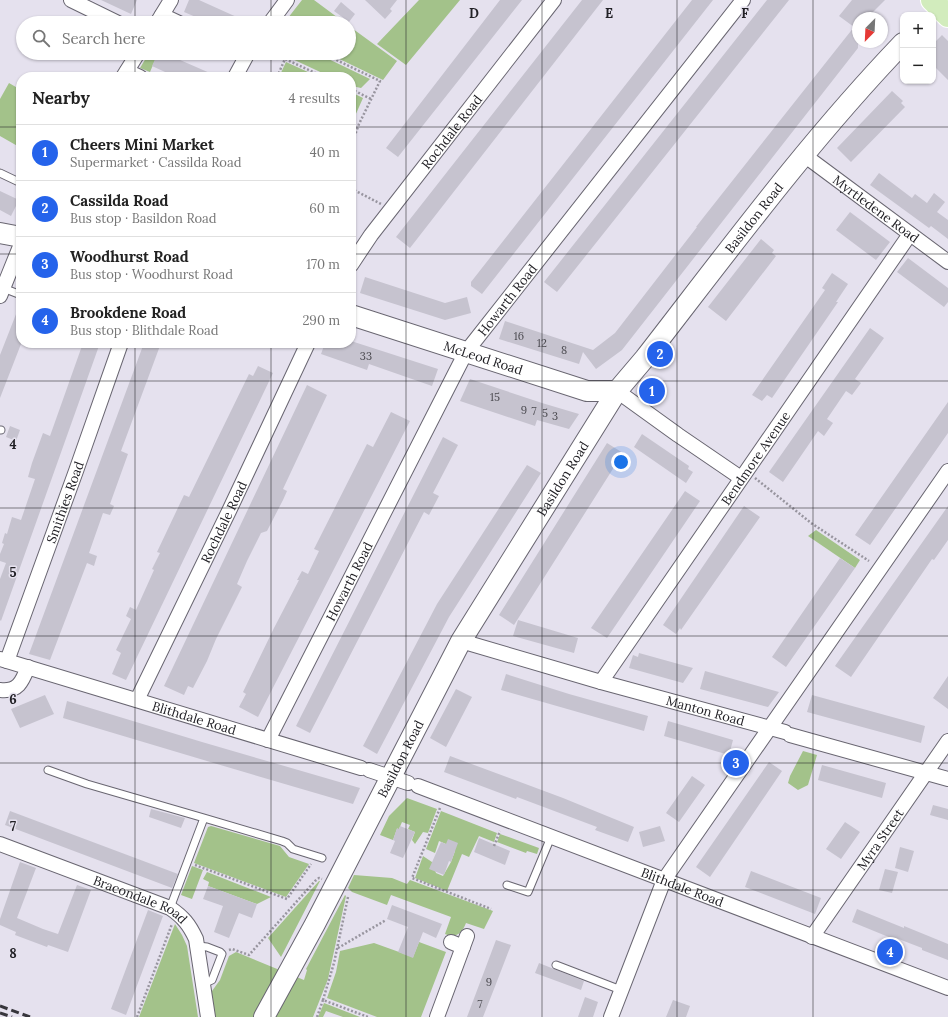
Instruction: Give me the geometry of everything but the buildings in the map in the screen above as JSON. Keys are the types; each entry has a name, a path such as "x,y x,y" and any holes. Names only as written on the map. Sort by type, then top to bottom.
{"main road":[{"name":"Basildon Road","path":"264,1017 334,886 406,782 462,641 617,391 645,358 804,155 900,46"},
{"path":"0,233 16,236"},
{"name":"McLeod Road","path":"356,317 587,391 617,391"}],"street":[{"path":"71,0 104,16"},
{"path":"161,16 172,0"},
{"path":"275,16 287,0"},
{"name":"Rochdale Road","path":"356,258 392,209 554,0"},
{"name":"Howarth Road","path":"268,740 466,352 743,0"},
{"path":"131,72 135,60"},
{"path":"237,72 243,60"},
{"name":"Myrtledene Road","path":"804,155 948,262"},
{"name":"Bendmore Avenue","path":"601,682 910,234"},
{"path":"2,292 16,257"},
{"name":"Smithies Road","path":"3,660 74,478 119,348"},
{"name":"Rochdale Road","path":"137,700 229,511 306,348"},
{"path":"617,391 678,435 743,475"},
{"path":"614,1016 621,990 664,880 948,471"},
{"name":"Manton Road","path":"462,641 601,682 948,779"},
{"name":"Blithdale Road","path":"3,660 406,782 948,988"},
{"path":"0,690 9,690 20,684 28,667"},
{"name":"Myra Street","path":"812,937 948,742"},
{"name":"Bracondale Road","path":"0,844 173,910 184,918 191,927 198,946 208,1017"},
{"path":"437,1017 461,942"}],"lane":[{"path":"0,173 16,181"},
{"path":"2,292 16,294"},
{"path":"48,770 87,784 282,841 293,848 319,857"},
{"path":"173,910 187,862 204,818"},
{"path":"507,884 528,892 551,837"},
{"path":"198,946 207,947 222,954 212,980 203,984"},
{"path":"556,965 621,990"}],"path":[{"path":"279,72 285,60"},
{"path":"287,60 313,72"},
{"path":"336,60 380,81 356,132"},
{"path":"356,92 371,99"},
{"path":"356,192 392,209"},
{"path":"743,475 763,484 811,523 880,568"},
{"path":"444,796 412,878 491,909"},
{"path":"187,862 287,899 319,857"},
{"path":"222,954 232,949 249,956 319,878 348,892 330,980 316,1017"},
{"path":"137,1017 173,910"},
{"path":"337,948 386,920"},
{"path":"323,1000 368,1017"}],"green space":[{"path":"302,0 314,0 336,16 289,16"},
{"path":"419,0 460,0 406,65 377,44"},
{"path":"356,31 397,61 383,80 342,60 356,60"},
{"path":"145,60 155,60 150,72 140,68"},
{"path":"294,60 331,60 355,72 320,72"},
{"path":"286,62 308,72 281,72"},
{"path":"356,72 370,79 361,88 356,87"},
{"path":"9,83 16,87 16,145 0,136 0,99"},
{"path":"356,94 363,98 356,114"},
{"path":"816,530 860,560 855,568 808,536"},
{"path":"803,751 817,755 808,785 798,790 788,783"},
{"path":"407,798 437,809 428,833 423,832 415,844 412,840 415,832 408,829 410,825 402,822 399,829 397,829 393,840 380,835 389,816"},
{"path":"441,811 497,833 494,842 479,836 469,857 462,854 447,891 415,878 423,856 432,862 436,873 443,876 451,862 455,851 446,844 439,841 435,853 426,849"},
{"path":"211,826 280,846 289,857 309,864 286,897 194,863 208,827"},
{"path":"500,834 539,848 537,854 527,851 526,853 497,842"},
{"path":"192,866 203,870 192,899 181,895"},
{"path":"207,872 271,897 257,904 208,886 209,882 203,879"},
{"path":"354,875 392,878 407,884 410,880 493,911 484,929 466,923 463,930 452,936 445,934 451,917 391,895 387,905 352,892 348,888"},
{"path":"320,881 281,957 268,938"},
{"path":"345,895 328,979 313,1017 214,1017 211,995 212,991 220,980 229,956 236,952 304,980 306,969"},
{"path":"175,924 187,946 198,1017 139,1017"},
{"path":"419,942 446,952 421,1017 377,1017 327,998 336,972 340,951 374,943 413,957"},
{"path":"324,1003 360,1017 343,1017 326,1011 323,1017 318,1017"}],"railway":[{"path":"0,1006 30,1017"},
{"path":"0,1013 12,1017"}],"place":[{"name":"Cassilda Road","path":"660,354"},
{"name":"Cheers Mini Market","path":"652,391"},
{"name":"Woodhurst Road","path":"736,763"},
{"name":"Brookdene Road","path":"890,952"}]}
